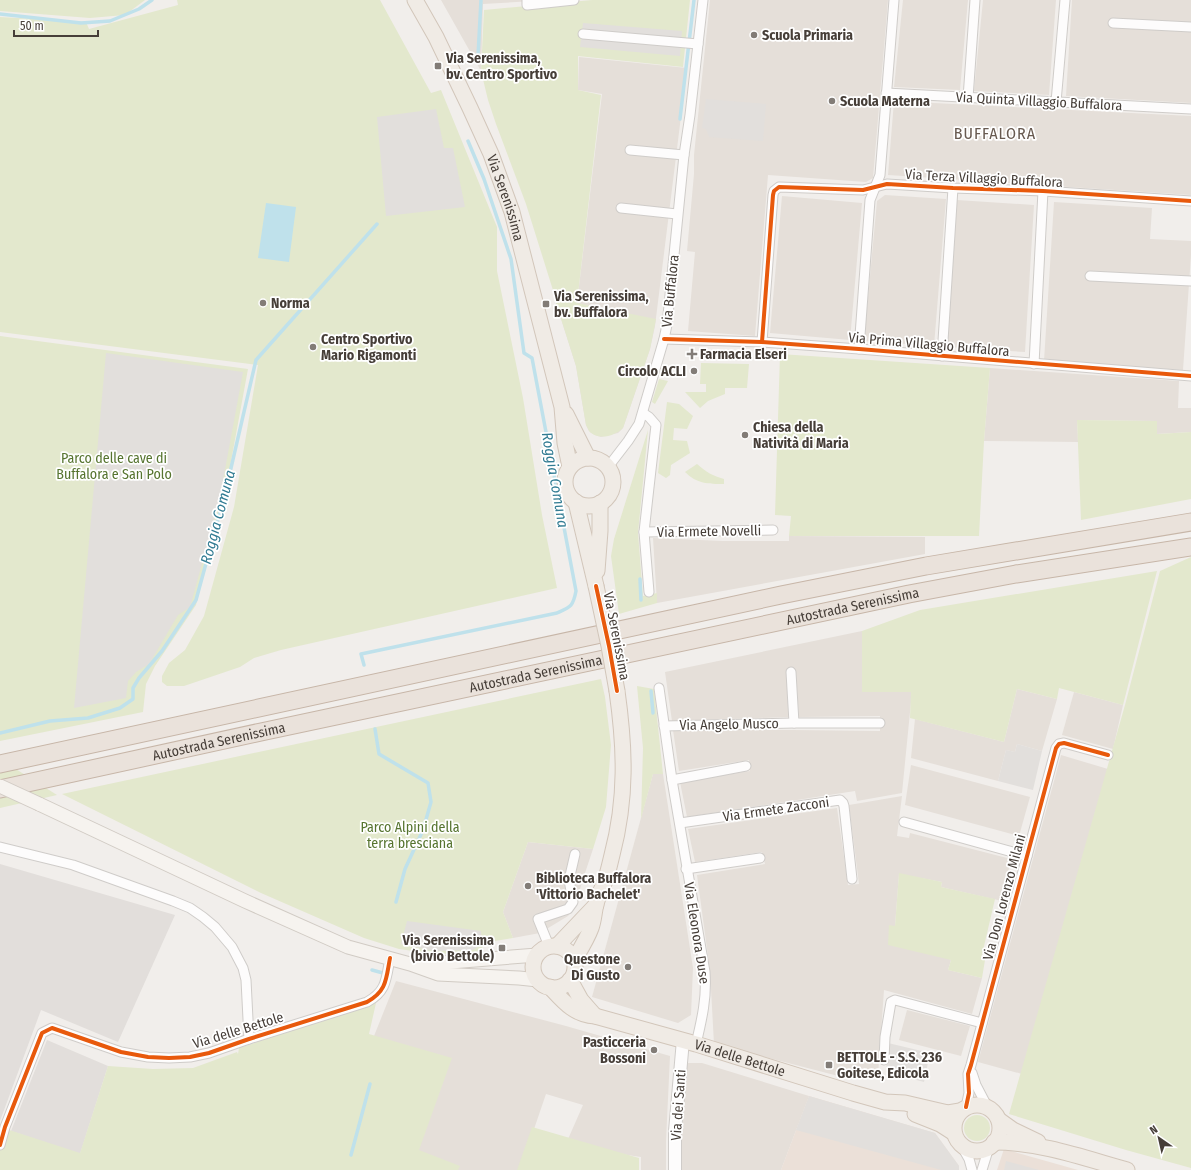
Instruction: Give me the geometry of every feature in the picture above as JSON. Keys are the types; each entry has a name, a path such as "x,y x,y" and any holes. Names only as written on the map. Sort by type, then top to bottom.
{"highway":[{"name":"Autostrada Serenissima","path":"0,764 896,572 1191,522"},
{"name":"Autostrada Serenissima","path":"0,789 908,594 1016,574 1191,547"}],"main road":[{"name":"Via Serenissima","path":"415,0 436,37 491,154 512,212 562,407 565,443 570,466 565,479 567,492 576,502 596,586 617,690 621,720 623,758 623,791 618,827 605,881 596,905 588,937 574,960"},
{"name":"Via Serenissima","path":"562,407 588,458"},
{"path":"570,466 581,459 595,458 608,467 612,475 613,483 611,491 600,503 584,505 576,502"},
{"name":"Via Serenissima","path":"596,586 600,531 600,503"},
{"path":"0,786 245,901 348,947 390,958 438,974 519,978 557,987 564,985 570,980 574,974 575,967 574,960 567,951 562,948 438,963 410,964"},
{"name":"Via Serenissima","path":"548,949 596,905"},
{"path":"544,984 534,974 533,968 534,961 548,949"},
{"path":"570,980 580,1000 595,1016"},
{"name":"Via delle Bettole","path":"544,984 580,1014 595,1016 690,1042 885,1102 936,1122 958,1139"},
{"name":"Via delle Bettole","path":"885,1102 906,1103 948,1113 963,1109"},
{"path":"992,1145 1000,1130 999,1120 995,1113 988,1108 978,1105 963,1109 954,1122 958,1139 965,1148 980,1150 992,1145 1018,1144 1058,1150"},
{"path":"999,1120 1017,1132 1058,1150 1127,1170"}],"street":[{"path":"527,0 527,5 574,0"},
{"name":"Via Buffalora","path":"608,467 639,424 664,339 667,324 677,214 703,0"},
{"path":"859,349 870,200 880,175 894,0"},
{"path":"968,98 975,0"},
{"path":"1056,102 1065,0"},
{"path":"1113,24 1191,27"},
{"path":"583,34 698,44"},
{"name":"Via Quinta Villaggio Buffalora","path":"886,93 1191,109"},
{"path":"630,150 684,155"},
{"name":"Via Terza Villaggio Buffalora","path":"762,342 773,195 776,189 783,186 863,190 887,184 1043,191 1191,202"},
{"path":"942,356 953,188"},
{"path":"1034,364 1043,191"},
{"path":"621,208 677,214"},
{"path":"1090,276 1191,281"},
{"name":"Via Prima Villaggio Buffalora","path":"664,339 762,342 1191,376"},
{"path":"643,413 656,425 644,532 649,592"},
{"name":"Via Ermete Novelli","path":"644,532 773,530"},
{"name":"Via Angelo Musco","path":"791,672 794,723"},
{"name":"Via Eleonora Duse","path":"659,688 672,780 705,981 706,994 703,1015 690,1042"},
{"name":"Via Angelo Musco","path":"664,726 880,723"},
{"name":"Via Don Lorenzo Milani","path":"963,1109 969,1093 968,1074 1057,746 1064,742 1108,755"},
{"path":"672,780 746,766"},
{"name":"Via Ermete Zacconi","path":"680,823 840,800 844,806 852,879"},
{"name":"Via Don Lorenzo Milani","path":"904,822 1027,856"},
{"name":"Via delle Bettole","path":"0,847 73,865 173,901 190,908 203,917 215,927 232,948 243,968 246,980 249,1039"},
{"path":"548,949 538,919 568,909 573,902 569,880 576,854"},
{"name":"Via Eleonora Duse","path":"686,869 760,858"},
{"name":"Via delle Bettole","path":"0,1145 5,1127 42,1033 52,1028 121,1052 148,1057 190,1057 209,1053 367,1002 374,998 384,986 390,958"},
{"path":"884,1060 885,1037 892,1000 982,1023"},
{"name":"Via dei Santi","path":"675,1170 675,1131 690,1042"},
{"path":"970,1068 976,1085 988,1108"},
{"path":"958,1139 969,1159 972,1170"},
{"path":"982,1170 992,1145"}],"shaded area":[{"path":"441,0 550,0 483,4 481,71"},
{"path":"710,0 888,0 873,178 866,182 768,175 755,336 688,331 695,252 687,251 694,174 694,155"},
{"path":"903,0 968,0 960,90 894,87"},
{"path":"983,0 1056,0 1049,95 974,91"},
{"path":"1072,0 1191,0 1191,103 1066,96"},
{"path":"583,23 682,31 680,56 580,47"},
{"path":"579,57 687,68 655,326 650,349 623,428 618,433 601,437 589,431 586,425 576,366 556,303 577,303 602,94 578,90"},
{"path":"706,99 766,104 763,141 709,137 706,129 702,128"},
{"path":"894,101 1191,116 1191,195 888,175"},
{"path":"436,109 444,148 453,148 465,207 386,216 377,117"},
{"path":"885,195 946,199 934,346 864,341 877,201"},
{"path":"782,196 862,203 850,340 770,333"},
{"path":"957,200 1034,205 1025,352 947,347"},
{"path":"1054,202 1152,208 1150,239 1191,241 1183,370 1044,361"},
{"path":"106,353 243,372 219,502 190,607 178,615 149,664 136,672 128,681 126,698 74,708"},
{"path":"990,368 1179,381 1178,408 1191,408 1191,432 1156,434 1157,421 1077,420 1078,442 984,441"},
{"path":"789,536 925,537 925,554 657,603 653,538 723,541 789,541"},
{"path":"862,631 862,692 912,692 902,793 857,801 855,791 687,817 680,782 750,771 749,760 679,771 673,730 880,731 880,716 799,717 796,672 787,672 788,717 672,721 665,672"},
{"path":"1017,689 1057,699 1042,751 1017,744 1015,752 1006,750 998,781 911,758 915,719 1004,742"},
{"path":"1074,692 1123,705 1113,749 1062,735"},
{"path":"1017,744 1042,751 1033,790 998,781 1006,750 1015,752"},
{"path":"1061,755 1108,769 1022,1074 978,1062"},
{"path":"911,765 1030,797 1019,836 905,805"},
{"path":"653,774 663,774 693,968 691,1015 678,1023 592,997"},
{"path":"902,796 897,836 909,838 910,833 1011,859 1002,901 941,887 942,882 899,874 895,926 889,926 951,960 948,970 982,978 972,1014 884,990 878,1075 847,1070 850,1079 714,1044 710,971 697,875 765,864 762,852 695,862 688,829 837,808 848,885 859,884 849,805"},
{"path":"528,842 593,849 576,904 568,916 540,933 513,938 503,912"},
{"path":"0,864 175,915 118,1042 41,1010 0,1121"},
{"path":"407,921 481,931 482,944 473,950 434,951 401,944"},
{"path":"396,981 566,1026 670,1056 666,1170 641,1170 641,1157 565,1146 583,1105 546,1094 520,1170 382,1170 350,1126 374,1036"},
{"path":"907,1010 970,1026 961,1056 899,1040"},
{"path":"47,1040 108,1066 80,1154 11,1131"},
{"path":"888,1043 930,1053 924,1082 886,1072"},
{"path":"684,1063 702,1063 809,1096 781,1170 679,1170"},
{"path":"809,1096 935,1133 959,1166 959,1170 781,1170"},
{"path":"809,1096 935,1133 959,1166 959,1170 941,1170 796,1130"},
{"path":"1004,1149 1078,1170 997,1170"},
{"path":"1006,1161 1039,1170 1004,1170"}],"green space":[{"path":"0,0 145,0 125,15 90,18 0,11"},
{"name":"Centro Sportivo Mario Rigamonti","path":"177,0 380,0 431,93 441,90 497,227 497,271 523,398 542,515 557,588 281,650 254,658 240,667 184,686 167,686 162,682 162,676 169,663 185,650 204,616 234,507 258,365 0,332 0,17 86,22 89,29 178,5"},
{"path":"592,0 690,0 683,67 578,56 578,90 601,95 577,303 656,319 650,349 623,428 616,433 602,437 589,431 586,425 576,366 526,204 488,100 481,71 484,10"},
{"name":"Parco delle cave di Buffalora e San Polo","path":"0,336 248,369 227,483 196,605 155,666 146,684 143,712 0,741"},
{"path":"780,354 990,368 984,441 979,536 789,536 791,516 775,515"},
{"path":"701,363 749,364 747,388 725,388 725,394 708,401 700,408 685,392 706,392 706,384 700,384"},
{"path":"659,379 668,381 655,404 652,402"},
{"path":"667,402 679,404 693,416 687,429 674,428 673,440 687,441 690,453 671,465 670,475 666,478 658,473"},
{"path":"1077,420 1157,421 1157,434 1191,432 1191,499 1081,520"},
{"path":"648,430 638,533 643,596 657,593 657,603 619,614 611,556 614,539"},
{"path":"697,464 716,477 724,479 724,484 713,484 698,481 685,472"},
{"path":"1191,557 1191,1168 1126,1150 1009,1114 1125,705 1160,571"},
{"path":"1157,571 1123,705 1059,688 1057,699 1017,689 1004,742 910,718 911,692 862,692 862,631 920,610"},
{"name":"Parco Alpini della terra bresciana","path":"601,679 605,697 611,745 606,807 593,849 528,842 503,912 513,938 489,942 475,953 434,954 399,949 364,938 261,893 62,794"},
{"path":"637,686 654,689 663,774 653,774 641,819 643,748"},
{"path":"0,759 57,795 0,808"},
{"path":"899,873 942,882 941,887 995,899 981,959 985,960 982,978 948,970 951,960 888,945 889,925 895,926"},
{"path":"376,1003 369,1034 452,1058 419,1150 460,1166 458,1170 0,1170 0,1127 80,1153 108,1066 153,1069 193,1068 237,1052 238,1054 239,1048"},
{"path":"977,1115 986,1119 990,1128 986,1137 977,1141 968,1137 964,1128 968,1119"},
{"path":"532,1127 639,1158 639,1170 517,1170"}],"water":[{"path":"266,203 296,207 289,262 258,258"}],"waterway":[{"name":"Roggia Comuna","path":"0,14 81,23 110,21 139,9 152,0"},
{"name":"Roggia Comuna","path":"478,56 481,0"},
{"path":"680,119 694,0"},
{"name":"Roggia Comuna","path":"364,665 361,654 557,613 570,606 574,600 576,591 532,358 524,353 511,259 484,179 468,141"},
{"name":"Roggia Comuna","path":"0,733 50,721 88,718 120,708 133,699 133,688 139,678 162,651 196,600 225,494 256,360 377,224"},
{"path":"640,579 641,600"},
{"path":"651,691 653,713"},
{"name":"Roggia Comuna","path":"375,729 379,754 428,783 431,802 423,830 405,869 396,902"},
{"name":"Roggia Comuna","path":"372,970 383,973"},
{"name":"Roggia Comuna","path":"351,1155 370,1084"}],"cycle path":[{"path":"762,342 773,195 774,191 779,187 863,190 887,184 1043,191 1191,201"},
{"path":"664,339 762,342 1191,376"},
{"path":"596,586 617,691"},
{"path":"966,1107 969,1093 968,1074 1056,748 1059,744 1064,743 1108,755"},
{"path":"0,1145 5,1127 42,1033 52,1028 121,1052 148,1057 190,1057 209,1053 367,1002 374,998 382,989 390,958"}],"place":[{"name":"Scuola Primaria","path":"754,35"},
{"name":"Via Serenissima, bv. Centro Sportivo","path":"438,66"},
{"name":"Scuola Materna","path":"832,101"},
{"name":"Norma","path":"263,303"},
{"name":"Via Serenissima, bv. Buffalora","path":"546,304"},
{"name":"Centro Sportivo Mario Rigamonti","path":"313,347"},
{"name":"Farmacia Elseri","path":"692,354"},
{"name":"Circolo ACLI","path":"694,371"},
{"name":"Chiesa della Natività di Maria","path":"745,435"},
{"name":"Biblioteca Buffalora 'Vittorio Bachelet'","path":"528,886"},
{"name":"Via Serenissima (bivio Bettole)","path":"502,948"},
{"name":"Questone Di Gusto","path":"628,967"},
{"name":"Pasticceria Bossoni","path":"654,1050"},
{"name":"BETTOLE - S.S. 236 Goitese, Edicola","path":"829,1065"}],"district":[{"name":"BUFFALORA","path":"995,133"}]}
